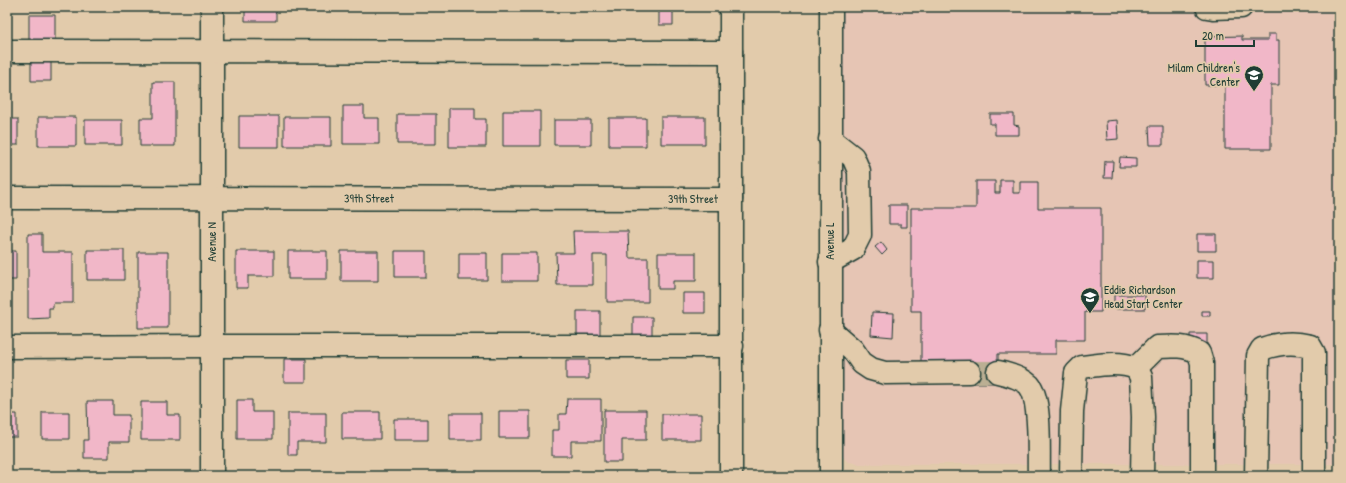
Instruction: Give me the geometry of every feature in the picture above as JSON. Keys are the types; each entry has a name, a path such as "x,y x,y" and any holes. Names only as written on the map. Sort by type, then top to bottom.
{"street":[{"name":"Avenue N","path":"212,7 212,476"},
{"path":"731,7 731,476"},
{"name":"Avenue L","path":"831,7 831,476"},
{"path":"1207,7 1241,7"},
{"path":"7,52 731,52"},
{"path":"830,139 853,157 859,171 860,235 853,248 830,262"},
{"name":"39th Street","path":"7,198 732,199"},
{"path":"830,330 853,350 862,363 871,369 885,373 969,372"},
{"path":"1256,476 1258,356 1262,349 1275,344 1300,344 1310,346 1314,353 1314,476"},
{"path":"7,347 732,346"},
{"path":"1136,368 1157,347 1182,346 1193,349 1199,353 1202,363 1202,476"},
{"path":"1071,476 1072,411 1076,374 1082,367 1101,364 1129,365 1136,368 1141,377 1143,417 1142,476"},
{"path":"998,372 1012,375 1028,385 1035,399 1038,425 1038,476"}],"shaded area":[{"name":"Eddie Richardson Head Start Center","path":"841,7 1339,7 1339,464 859,464 846,460 843,457 842,452"}],"building":[{"path":"245,7 276,7 276,21 245,21"},
{"path":"659,7 673,7 673,25 659,25"},
{"path":"29,15 55,15 55,40 29,40"},
{"path":"1268,34 1276,34 1276,40 1279,40 1279,85 1271,85 1271,149 1225,149 1225,85 1205,85 1205,37 1242,36 1242,40 1268,40"},
{"path":"31,62 51,62 51,81 31,81"},
{"path":"153,82 175,82 175,146 140,146 140,118 153,118"},
{"path":"343,106 364,106 364,118 379,118 379,144 343,144"},
{"path":"449,108 475,108 475,119 486,119 486,147 449,147"},
{"path":"503,111 540,111 540,146 503,146"},
{"path":"397,114 436,114 436,144 397,144"},
{"path":"990,114 1014,114 1014,125 1019,126 1019,135 995,135 995,124 990,124"},
{"path":"239,116 279,116 279,147 239,147"},
{"path":"38,117 76,117 76,146 38,146"},
{"path":"284,117 331,117 331,146 284,146"},
{"path":"661,117 705,117 705,144 661,144"},
{"path":"609,118 646,118 646,146 609,146"},
{"path":"7,119 18,119 18,145 7,145"},
{"path":"85,120 122,120 122,145 85,145"},
{"path":"554,120 591,120 591,145 554,145"},
{"path":"1117,120 1118,139 1107,140 1106,121"},
{"path":"1149,126 1163,126 1163,145 1150,145"},
{"path":"1120,157 1136,158 1136,167 1119,167"},
{"path":"1105,161 1113,161 1112,178 1104,178"},
{"path":"1000,180 1013,180 1013,193 1020,193 1020,182 1038,182 1038,208 1101,208 1101,312 1085,312 1085,340 1056,340 1056,354 998,354 998,383 969,383 921,362 921,311 911,311 911,208 976,208 976,181 995,181 995,193 1000,193"},
{"path":"889,205 907,205 907,227 901,227 901,224 889,224"},
{"path":"573,231 628,231 629,258 648,258 648,302 607,302 607,255 593,255 593,285 557,285 556,253 574,253"},
{"path":"28,234 42,234 42,252 73,252 73,303 53,303 53,308 49,308 49,318 28,319"},
{"path":"1197,234 1216,234 1216,251 1197,251"},
{"path":"881,242 887,250 882,255 875,247"},
{"path":"87,250 124,250 124,280 87,280"},
{"path":"7,251 16,251 16,280 7,280"},
{"path":"236,251 274,251 274,276 248,276 248,288 236,288"},
{"path":"288,251 327,251 327,279 288,279"},
{"path":"341,251 378,251 378,281 341,281"},
{"path":"395,251 426,251 426,277 395,277"},
{"path":"138,252 168,252 168,328 138,328"},
{"path":"459,253 487,253 487,280 459,280"},
{"path":"502,253 537,253 537,281 502,281"},
{"path":"658,253 696,253 696,281 673,281 673,289 658,289"},
{"path":"1197,260 1214,260 1214,278 1197,278"},
{"path":"683,293 705,293 705,313 683,313"},
{"path":"1114,295 1145,295 1145,309 1114,309"},
{"path":"577,311 600,311 600,337 577,337"},
{"path":"1202,311 1210,311 1210,316 1202,316"},
{"path":"872,312 894,313 893,337 871,335"},
{"path":"633,317 652,317 652,337 633,337"},
{"path":"1190,334 1207,334 1207,344 1190,344"},
{"path":"284,359 306,359 306,382 284,382"},
{"path":"566,360 589,360 589,379 566,379"},
{"path":"567,399 601,399 601,441 571,441 571,456 552,456 552,430 559,430 559,414 566,414"},
{"path":"237,400 252,400 252,412 273,412 273,439 237,439"},
{"path":"87,401 113,401 113,415 129,415 129,442 109,442 109,458 84,458 84,440 88,440"},
{"path":"141,402 167,402 167,415 180,415 180,440 141,440"},
{"path":"604,410 646,410 646,440 622,440 622,462 604,462"},
{"path":"499,411 530,411 530,438 499,438"},
{"path":"42,412 69,412 69,439 42,439"},
{"path":"342,412 380,412 380,439 342,439"},
{"path":"288,413 326,413 326,442 297,442 297,455 288,455"},
{"path":"450,413 481,413 481,440 450,440"},
{"path":"7,414 17,414 17,437 7,437"},
{"path":"662,414 701,414 701,440 662,440"},
{"path":"394,419 428,419 428,440 394,440"}],"tunnel":[{"path":"969,372 998,372"}],"place":[{"name":"Milam Children's Center","path":"1254,92"},
{"name":"Eddie Richardson Head Start Center","path":"1090,314"}]}
